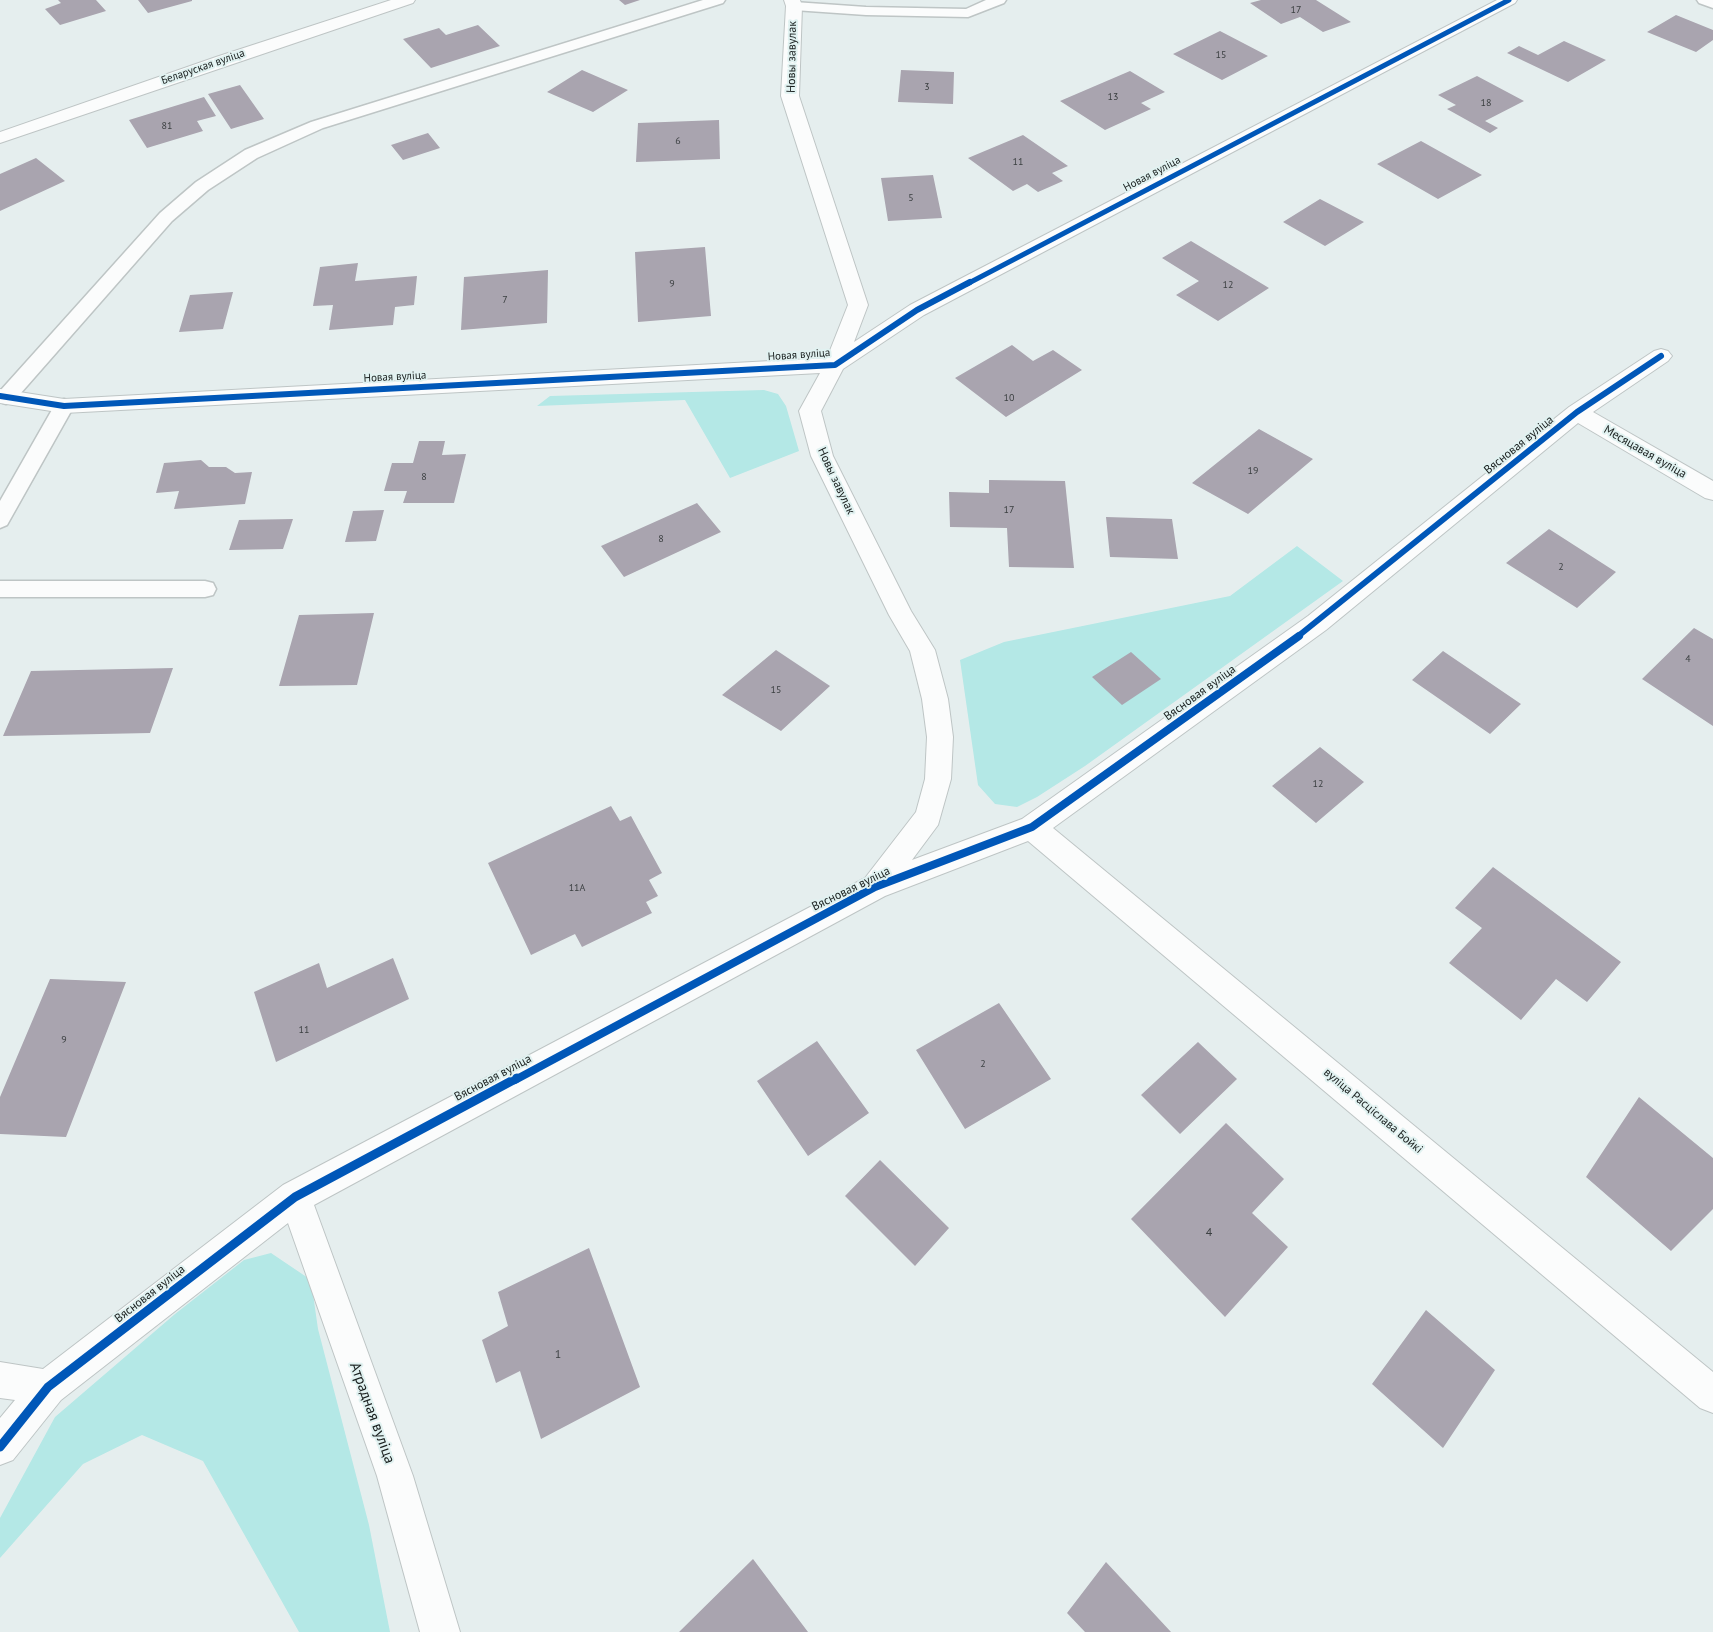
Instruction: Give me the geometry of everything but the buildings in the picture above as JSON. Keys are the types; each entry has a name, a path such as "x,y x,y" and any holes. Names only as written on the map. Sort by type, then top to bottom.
{"street":[{"name":"Беларуская вуліца","path":"0,138 222,60 407,0"},
{"name":"Новая вуліца","path":"3,396 64,406 835,365 917,310 1509,0"},
{"name":"Новы завулак","path":"793,3 790,96 858,305 835,365 810,411 822,456 901,614 922,650 935,699 940,738 938,779 928,817 875,887"},
{"name":"Вясновая вуліца","path":"0,1448 48,1387 295,1197 875,887 1032,828 1317,623 1577,412 1661,356"},
{"name":"Месяцавая вуліца","path":"1577,412 1713,492"},
{"name":"вуліца Расціслава Бойкі","path":"1032,828 1713,1395"},
{"name":"Атрадная вуліца","path":"295,1197 395,1476 440,1632"},
{"path":"0,1380 48,1387"}],"lane":[{"path":"3,396 166,217 202,186 250,154 317,125 718,0"},
{"path":"793,3 866,11 968,13 998,0"},
{"path":"1704,0 1713,4"},
{"path":"0,520 64,406"},
{"path":"0,589 205,589"}],"shaded area":[{"path":"764,390 778,394 786,406 799,451 730,478 685,400 537,406 550,396"},
{"path":"1297,546 1343,581 1085,766 1037,797 1017,807 995,804 978,785 960,660 1004,642 1230,596"},
{"path":"271,1253 311,1280 318,1329 369,1525 390,1632 299,1632 203,1461 142,1435 83,1464 0,1558 0,1518 55,1417 175,1314 244,1260"}],"cycle path":[{"path":"0,396 64,406 835,365 917,310 1509,0"},
{"path":"0,1447 48,1387 295,1197 875,887 1032,827 1317,623 1577,412 1661,356"}]}
